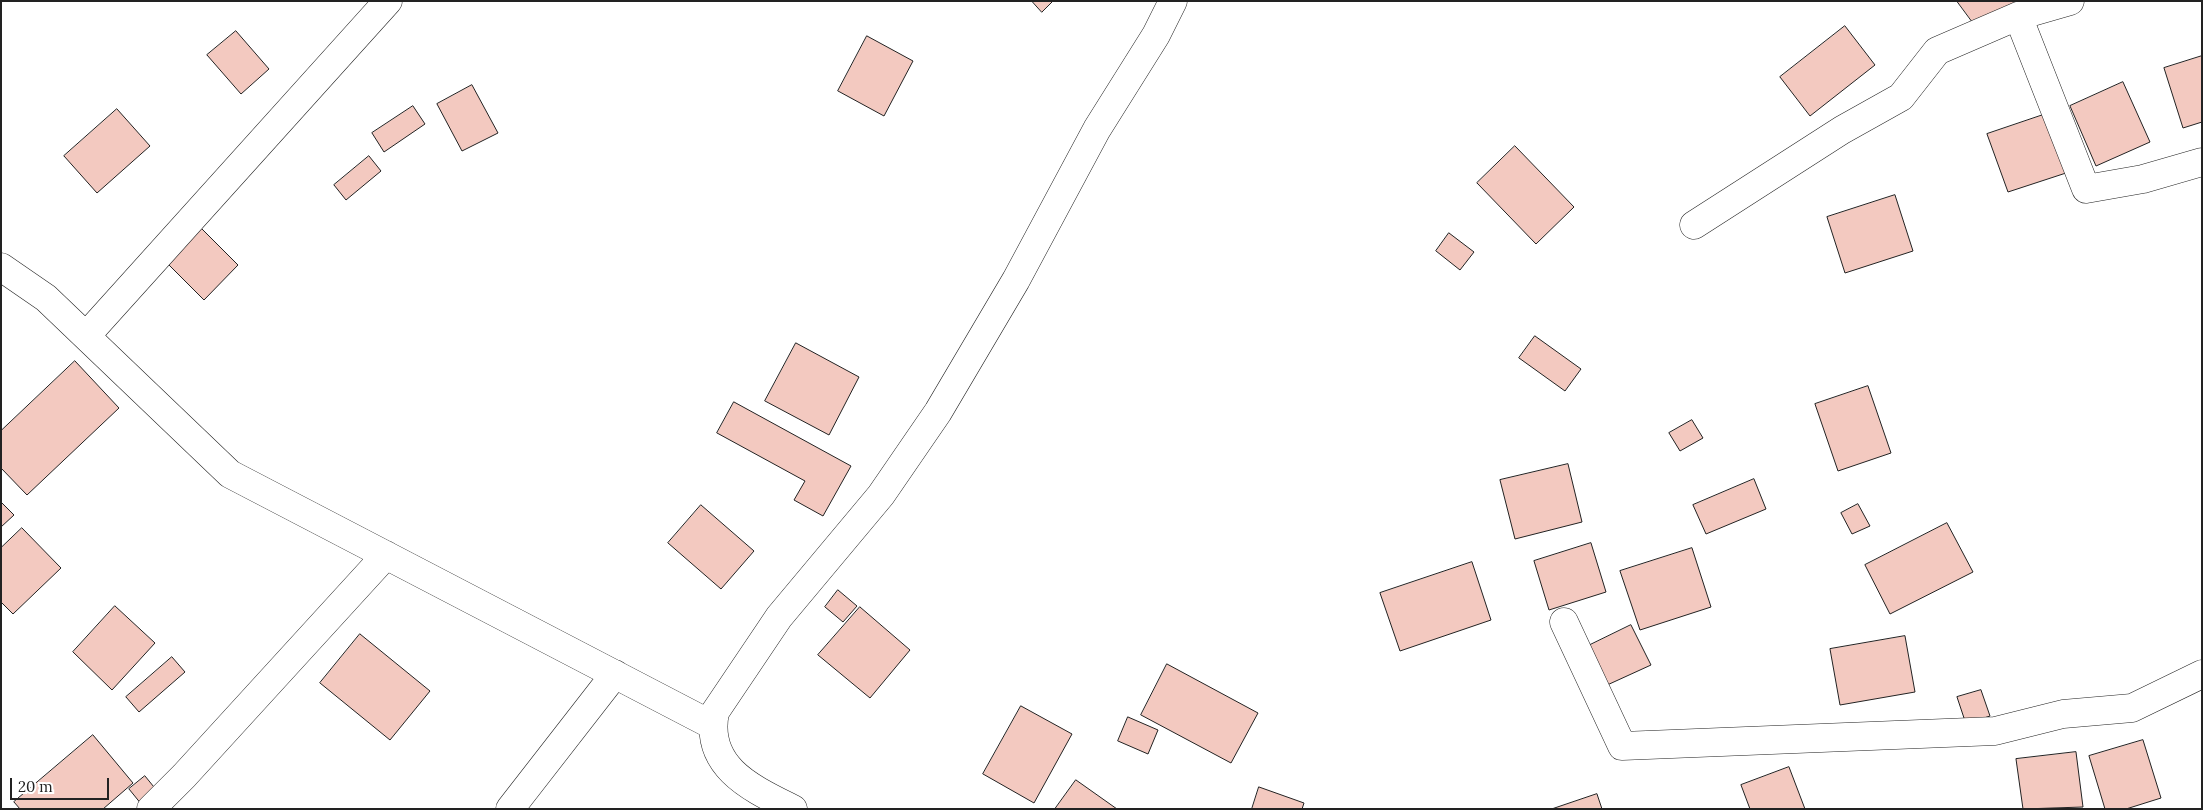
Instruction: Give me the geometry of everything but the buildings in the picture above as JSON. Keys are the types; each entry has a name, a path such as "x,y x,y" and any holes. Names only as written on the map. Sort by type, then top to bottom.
{"street":[{"path":"86,336 388,1"},
{"path":"793,809 760,792 737,776 721,759 714,743 712,724 715,712 779,617 881,495 938,412 1016,280 1097,128 1156,35 1173,1"},
{"path":"1694,225 1842,130 1900,97 1937,51 2018,16 2070,1"},
{"path":"2018,16 2086,189 2143,179 2202,162"},
{"path":"1,267 46,298 230,474 712,724"},
{"path":"150,809 184,776 386,555"},
{"path":"1564,622 1622,746 1995,731 2063,714 2132,708 2202,674"},
{"path":"510,809 615,674"}]}
